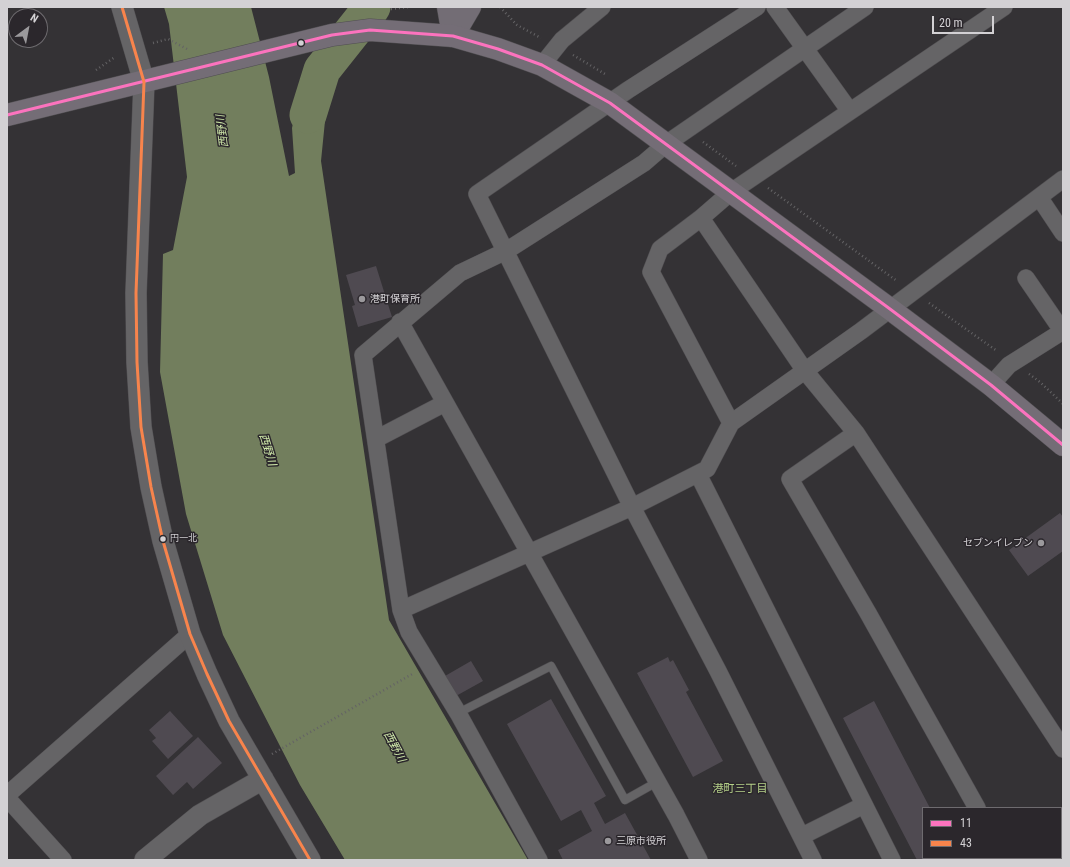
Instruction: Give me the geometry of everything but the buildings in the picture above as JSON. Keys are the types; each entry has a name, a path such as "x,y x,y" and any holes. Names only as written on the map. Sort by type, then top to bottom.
{"highway":[{"path":"7,115 332,35 370,30 453,36 498,50 542,65 610,103 991,385 1063,445"}],"main road":[{"path":"448,7 453,36"},
{"path":"453,36 470,7"}],"street":[{"path":"122,7 144,82 136,293 136,362 141,427 151,487 163,541 190,634 216,696 310,860"},
{"path":"542,65 562,40 602,7"},
{"path":"756,7 628,90 477,194 632,507 813,860"},
{"path":"775,7 849,110"},
{"path":"539,860 458,713 409,632 401,610 363,355 460,272 506,251 644,163 666,144 865,7"},
{"path":"731,423 651,272 660,249 752,177 849,110 1004,7"},
{"path":"401,610 632,507 707,469 731,423 890,309 1063,179"},
{"path":"1039,197 1063,233"},
{"path":"701,218 805,371 856,433 1063,749"},
{"path":"991,385 1013,363 1063,331 1026,278"},
{"path":"400,322 699,860"},
{"path":"376,439 445,403"},
{"path":"856,433 790,479 868,613 976,807"},
{"path":"698,474 892,860"},
{"path":"63,860 7,797 190,634"},
{"path":"144,860 200,815 263,779"},
{"path":"802,836 864,805"}],"lane":[{"path":"458,713 551,666 625,800 657,782"}],"path":[{"path":"392,8 409,7"},
{"path":"500,7 517,26 593,66 628,90"},
{"path":"93,73 123,51 168,39 187,49 194,48"},
{"path":"686,130 1040,382 1063,404"},
{"path":"281,748 418,671"}],"water":[{"name":"西野川","path":"164,7 251,7 269,77 289,176 295,173 292,128 305,68 339,68 327,101 321,161 389,620 528,860 345,860 300,785 223,635 186,514 160,372 163,254 173,250 187,177 169,24"}],"waterway":[{"path":"308,115 322,70 372,7"}],"transit line":[{"name":"43","path":"122,7 144,82 136,293 137,362 141,427 151,487 163,541 190,634 207,674 229,721 310,860"},
{"name":"11","path":"7,115 332,35 370,30 453,36 498,49 542,65 610,103 991,385 1063,445"}],"place":[{"name":"港町保育所","path":"362,299"},
{"name":"円一北","path":"163,539"},
{"name":"セブンイレブン","path":"1041,543"},
{"name":"三原市役所","path":"608,841"}],"district":[{"name":"港町三丁目","path":"740,789"}]}
